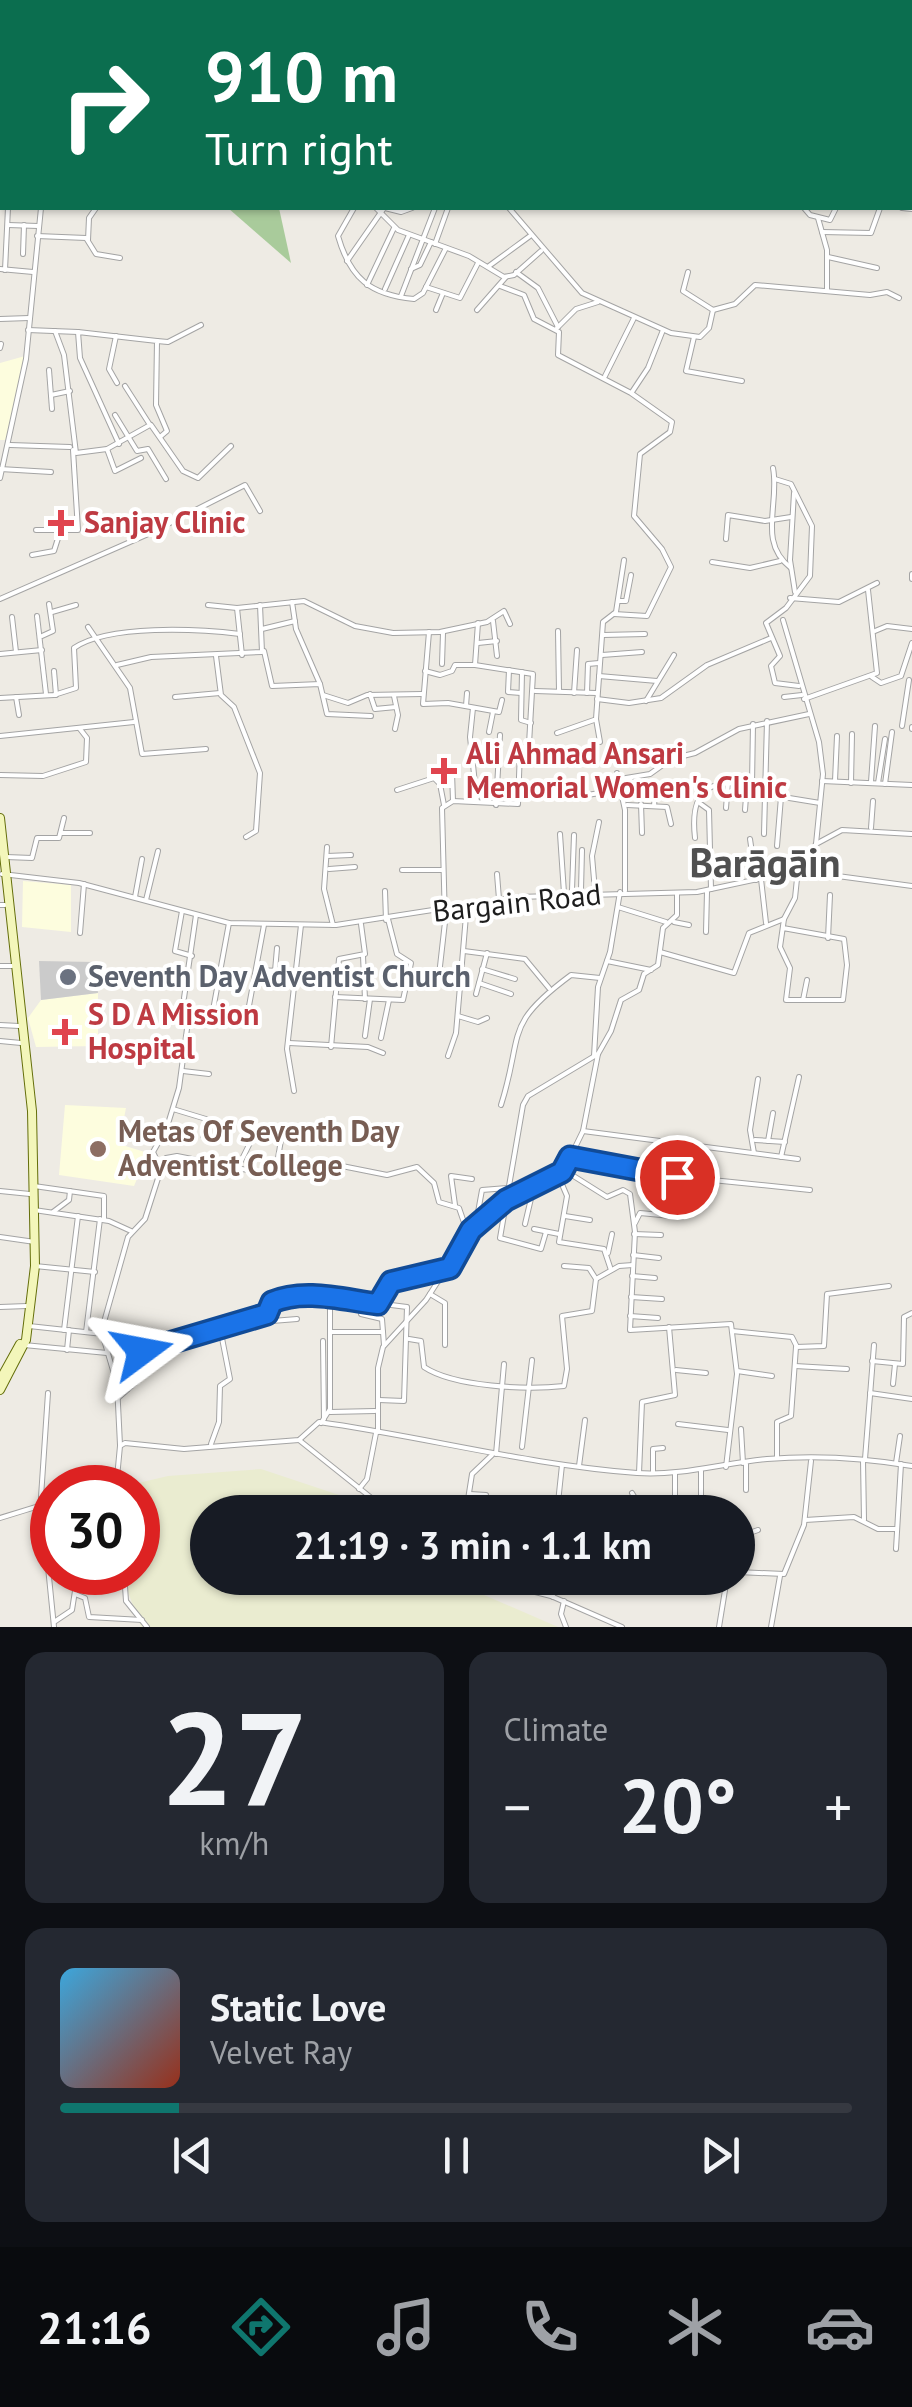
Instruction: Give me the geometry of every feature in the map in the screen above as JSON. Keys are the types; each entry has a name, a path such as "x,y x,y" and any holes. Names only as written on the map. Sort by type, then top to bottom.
{"main road":[{"path":"0,818 32,1111 35,1266 24,1345 0,1390"},
{"path":"0,1380 20,1343 27,1306 34,1210 21,1043 3,905 4,874"}],"street":[{"path":"8,210 3,270 34,272"},
{"path":"0,478 10,445 28,330 41,210"},
{"path":"95,210 89,218 88,240 96,254 120,258"},
{"path":"353,210 339,232 353,275 367,285 414,299 426,287 446,248"},
{"path":"347,260 380,210"},
{"path":"382,210 394,228 479,261 506,278"},
{"path":"401,296 434,210"},
{"path":"411,269 420,265 447,210"},
{"path":"510,210 570,284 598,302 663,330 694,338 707,332 713,310"},
{"path":"807,210 818,218 832,220 835,210"},
{"path":"822,232 871,233 879,210"},
{"path":"818,218 828,257 827,291"},
{"path":"23,254 24,226"},
{"path":"0,228 38,226"},
{"path":"367,285 394,228"},
{"path":"384,291 409,234"},
{"path":"37,236 88,240"},
{"path":"488,267 530,236"},
{"path":"476,310 506,278 542,250"},
{"path":"828,257 878,268"},
{"path":"426,287 460,298 479,261"},
{"path":"516,272 538,288 560,334 558,355 631,393 672,422 670,432 637,459 632,507 637,521 662,549 670,567 646,616 614,614 604,620 596,719 600,742"},
{"path":"688,272 683,291 713,310 735,304 752,286 888,292 899,298"},
{"path":"500,286 526,296 534,319 557,328"},
{"path":"436,310 443,293"},
{"path":"557,328 573,311 598,302"},
{"path":"0,319 29,318"},
{"path":"604,378 634,318"},
{"path":"28,330 168,342 201,325"},
{"path":"631,393 648,368 663,330"},
{"path":"36,530 78,529 70,391 55,331"},
{"path":"78,332 80,358 120,444"},
{"path":"116,336 109,369 116,383"},
{"path":"694,338 686,371 742,381"},
{"path":"157,341 156,405 167,431 160,437"},
{"path":"48,370 52,409"},
{"path":"126,386 182,471 198,478 231,446"},
{"path":"50,394 70,391"},
{"path":"115,415 138,451 149,451 166,478"},
{"path":"10,445 73,449 87,455 120,444 150,425"},
{"path":"107,449 115,471 141,458"},
{"path":"773,468 771,546 790,568"},
{"path":"1,469 51,472"},
{"path":"775,479 788,481 811,523 814,546 809,581 792,597"},
{"path":"0,599 146,535 245,485 260,511"},
{"path":"794,493 790,568 796,585 786,608 766,623 780,656 771,666 775,684 799,686"},
{"path":"726,539 728,515 772,520 791,517"},
{"path":"32,555 56,550 60,532"},
{"path":"614,614 624,560"},
{"path":"712,562 750,568 782,562"},
{"path":"618,602 627,599 630,575"},
{"path":"792,597 829,603 877,583"},
{"path":"784,698 803,697 872,677 877,669 868,590"},
{"path":"208,605 237,608 304,601 360,627 393,633 443,631 493,620 506,610 510,624"},
{"path":"292,602 326,714 371,716"},
{"path":"42,636 52,633 49,604"},
{"path":"50,612 76,605"},
{"path":"260,605 272,686 320,684"},
{"path":"237,608 242,655"},
{"path":"37,616 46,696"},
{"path":"12,617 16,652"},
{"path":"493,620 497,656"},
{"name":"Bargain Road","path":"4,874 84,884 229,923 264,925 361,924 467,904 572,892 677,894 780,875 804,864 816,844 822,780 819,742 799,686 783,620"},
{"path":"262,629 295,621"},
{"path":"475,665 478,622"},
{"path":"874,631 886,626 912,630"},
{"path":"88,627 93,640 130,688 144,756 206,749"},
{"path":"0,698 46,696 76,688 75,646 93,640 190,628 240,634"},
{"path":"442,664 443,631"},
{"path":"558,631 560,692"},
{"path":"429,632 422,694 425,704 493,712 502,711 502,700"},
{"path":"604,635 645,634"},
{"path":"536,691 646,700 664,697 707,665 771,638"},
{"path":"478,642 497,641"},
{"path":"872,677 881,683 896,678 909,667 912,643"},
{"path":"0,654 42,650"},
{"path":"574,692 576,650"},
{"path":"115,666 150,657 264,651"},
{"path":"602,654 642,652"},
{"path":"646,700 674,655"},
{"path":"216,656 220,693 234,707 260,777 256,831 246,837"},
{"path":"586,693 589,663 601,663"},
{"path":"425,672 440,675 452,671 454,665 475,665 535,675 529,744 520,750 518,804 453,801 444,806"},
{"path":"509,668 508,692 521,693"},
{"path":"54,671 56,694"},
{"path":"522,672 522,722 531,723"},
{"path":"600,676 657,681"},
{"path":"896,678 910,681 902,726"},
{"path":"175,697 220,693"},
{"path":"466,706 467,693"},
{"path":"323,695 348,703 370,694 422,694"},
{"path":"370,694 376,709 396,707"},
{"path":"394,696 395,729"},
{"path":"16,697 19,715"},
{"path":"474,707 470,737 476,802"},
{"path":"489,732 493,712"},
{"path":"384,1345 410,1320 450,1268 468,1234 506,1200 564,1170 583,1131 596,1055 593,1020 622,891 624,805 619,776 650,774 671,759 695,753 753,724 809,714"},
{"path":"557,734 596,719"},
{"path":"764,834 767,721"},
{"path":"0,736 136,722"},
{"path":"745,810 753,724"},
{"path":"876,726 878,783"},
{"path":"0,775 44,776 86,762 87,736 80,729"},
{"path":"878,783 892,732"},
{"path":"851,782 852,734"},
{"path":"496,805 500,735"},
{"path":"835,782 837,736"},
{"path":"878,783 885,739"},
{"path":"452,772 453,801"},
{"path":"398,790 436,778 444,806 440,975 442,980 460,982"},
{"path":"822,780 912,785"},
{"path":"654,806 656,782"},
{"path":"726,808 728,783"},
{"path":"694,838 697,799 714,784 766,786 782,797 820,803"},
{"path":"582,796 622,789"},
{"path":"777,846 782,797"},
{"path":"697,799 709,810 706,932"},
{"path":"870,828 874,800"},
{"path":"641,804 642,833"},
{"path":"624,805 669,807 671,824"},
{"path":"2,857 32,858 36,838 56,838 62,832 64,818"},
{"path":"595,892 592,856 599,822"},
{"path":"816,844 836,831 870,828 912,834"},
{"path":"62,832 90,833"},
{"path":"560,834 564,893"},
{"path":"572,892 574,835"},
{"path":"750,838 766,923"},
{"path":"327,847 324,893 333,925"},
{"path":"581,892 582,850"},
{"path":"146,900 158,851"},
{"path":"327,856 351,854"},
{"path":"776,856 780,875"},
{"path":"135,897 142,859"},
{"path":"804,864 808,872 912,886"},
{"path":"328,870 354,867"},
{"path":"783,928 816,931 828,938 845,940 845,998 786,1000 790,968 781,951 783,928 795,898 798,869"},
{"path":"402,870 442,870"},
{"path":"497,874 499,900"},
{"path":"80,933 84,884"},
{"path":"335,997 403,1000 412,966 396,954 387,920 385,891"},
{"path":"546,1232 541,1249 501,1240 524,1101 596,1055 612,1031 621,1000 639,990 644,974 652,970 669,922 677,915 677,894"},
{"path":"828,938 830,895"},
{"path":"448,1056 458,1016 467,904"},
{"path":"618,907 689,924"},
{"path":"182,911 176,952 192,956"},
{"path":"184,998 196,915"},
{"path":"660,952 734,973 749,933 784,919"},
{"path":"161,1167 153,1152 173,1109 183,1070 189,1014 213,1010 229,923"},
{"path":"361,924 368,999 365,1036"},
{"path":"246,1022 259,970 264,925"},
{"path":"294,1092 289,1043 301,925"},
{"path":"275,971 277,948"},
{"path":"464,951 526,959 551,989"},
{"path":"476,994 487,953"},
{"path":"331,1047 340,956 363,956"},
{"path":"607,961 652,970"},
{"path":"0,966 12,966"},
{"path":"482,969 516,979"},
{"path":"259,970 337,974"},
{"path":"495,989 499,974"},
{"path":"501,1105 512,1072 516,1034 530,1009 575,974 600,978"},
{"path":"803,1002 808,980"},
{"path":"478,983 511,994"},
{"path":"381,1038 389,1000"},
{"path":"458,1016 478,1022 486,1018"},
{"path":"0,1026 19,1026"},
{"path":"0,1041 21,1043"},
{"path":"289,1043 368,1047 383,1053"},
{"path":"183,1070 210,1074"},
{"path":"781,1156 799,1077"},
{"path":"754,1153 755,1140 750,1130 758,1080"},
{"path":"173,1109 204,1118 204,1136"},
{"path":"768,1141 773,1113"},
{"path":"583,1131 798,1159"},
{"path":"237,1169 250,1142 259,1137 281,1140 276,1170"},
{"path":"755,1140 785,1142"},
{"path":"119,1465 118,1398 103,1334 114,1279 131,1231 146,1216 166,1158 177,1156 237,1169 342,1166 386,1175 417,1167 434,1182 439,1202 454,1205"},
{"path":"570,1157 653,1174 810,1190"},
{"path":"564,1170 607,1198 628,1191 634,1231 631,1332 727,1321 732,1331 736,1371 726,1467"},
{"path":"558,1175 567,1192 560,1244 602,1248 611,1270"},
{"path":"468,1234 454,1205 451,1176 472,1179"},
{"path":"476,1226 480,1193 490,1187 507,1188"},
{"path":"525,1224 534,1188"},
{"path":"53,1212 69,1200 70,1190"},
{"path":"0,1192 70,1190 104,1196 86,1332"},
{"path":"34,1210 102,1220 131,1231"},
{"path":"634,1231 640,1212 682,1218"},
{"path":"564,1215 590,1220"},
{"path":"66,1350 78,1216"},
{"path":"534,1229 560,1234"},
{"path":"634,1231 660,1235"},
{"path":"607,1256 612,1234"},
{"path":"0,1237 32,1242"},
{"path":"633,1255 659,1258"},
{"path":"596,1279 611,1270 633,1265"},
{"path":"35,1266 95,1272"},
{"path":"409,1339 421,1341 422,1364 432,1372 468,1382 566,1385 561,1320 565,1314 592,1311 596,1279 591,1269 564,1266"},
{"path":"378,1304 391,1282 450,1268"},
{"path":"632,1276 655,1278"},
{"path":"796,1347 824,1346 828,1293 889,1286"},
{"path":"430,1294 445,1302 446,1345"},
{"path":"120,1446 210,1446 299,1440 330,1412 330,1297"},
{"path":"118,1398 136,1382 138,1353 173,1338 193,1339 267,1314 278,1300 330,1297 406,1305 410,1320 404,1402 376,1399"},
{"path":"631,1297 662,1299"},
{"path":"0,1307 27,1306"},
{"path":"872,1361 904,1362 904,1317 912,1313"},
{"path":"267,1314 270,1321 298,1319"},
{"path":"359,1489 367,1479 377,1433 376,1399 384,1345 382,1318 361,1314"},
{"path":"630,1316 658,1318"},
{"path":"29,1326 103,1334"},
{"path":"639,1474 641,1405 645,1400 675,1395 676,1370 669,1326"},
{"path":"210,1446 219,1422 220,1386 230,1379 220,1328"},
{"path":"732,1331 792,1337 796,1347 791,1416 777,1424 776,1459"},
{"path":"331,1332 383,1332"},
{"path":"904,1337 912,1337"},
{"path":"322,1421 323,1341"},
{"path":"864,1520 864,1460 874,1344"},
{"path":"24,1345 107,1353"},
{"path":"522,1447 532,1360"},
{"path":"486,1495 470,1494 472,1474 494,1455 504,1364"},
{"path":"893,1384 895,1364"},
{"path":"794,1366 847,1370"},
{"path":"676,1370 706,1373"},
{"path":"736,1371 772,1376"},
{"path":"870,1393 912,1398"},
{"path":"44,1465 48,1394"},
{"path":"330,1412 376,1411"},
{"path":"579,1466 585,1420"},
{"path":"322,1421 494,1455 639,1474 702,1471 776,1459 864,1460 912,1466"},
{"path":"678,1424 729,1430"},
{"path":"741,1430 746,1490"},
{"path":"896,1549 900,1436"},
{"path":"299,1440 367,1495"},
{"path":"653,1474 654,1450 664,1448"},
{"path":"771,1627 780,1576 792,1560 805,1520 811,1460"},
{"path":"559,1495 562,1465"},
{"path":"701,1495 702,1471"},
{"path":"674,1473 675,1495"},
{"path":"0,1518 30,1509"},
{"path":"805,1520 864,1520 878,1529 897,1529"},
{"path":"755,1574 780,1576"},
{"path":"51,1595 54,1624"},
{"path":"54,1624 72,1610 76,1595"},
{"path":"78,1595 85,1598 89,1618 142,1620"},
{"path":"125,1595 146,1627"},
{"path":"544,1595 622,1627"},
{"path":"719,1627 724,1595"},
{"path":"564,1601 561,1614 566,1627"}],"shaded area":[{"path":"25,356 10,440 0,440 0,363"},
{"path":"23,881 71,885 71,932 22,927"},
{"name":"Seventh Day Adventist Church","path":"39,961 94,962 98,993 41,1000"},
{"name":"S D A Mission Hospital","path":"98,993 98,1046 36,1047 28,1018 41,1000"},
{"name":"Metas Of Seventh Day Adventist College","path":"65,1105 126,1108 119,1144 148,1153 134,1186 59,1175"},
{"path":"261,1469 339,1495 190,1495 190,1595 484,1595 558,1627 141,1627 129,1595 160,1595 160,1478"}],"green space":[{"path":"230,210 279,210 291,263"}],"place":[{"name":"Sanjay Clinic","path":"61,523"},
{"name":"Ali Ahmad Ansari Memorial Women's Clinic","path":"444,771"},
{"name":"Seventh Day Adventist Church","path":"68,977"},
{"name":"S D A Mission Hospital","path":"65,1032"},
{"name":"Metas Of Seventh Day Adventist College","path":"98,1149"}],"district":[{"name":"Barāgāin","path":"765,863"}],"route":[{"path":"142,1351 173,1338 193,1339 212,1329 267,1314 272,1302 282,1298 320,1296 378,1304 383,1288 391,1282 450,1268 471,1230 506,1200 562,1172 570,1157 677,1177"}]}
